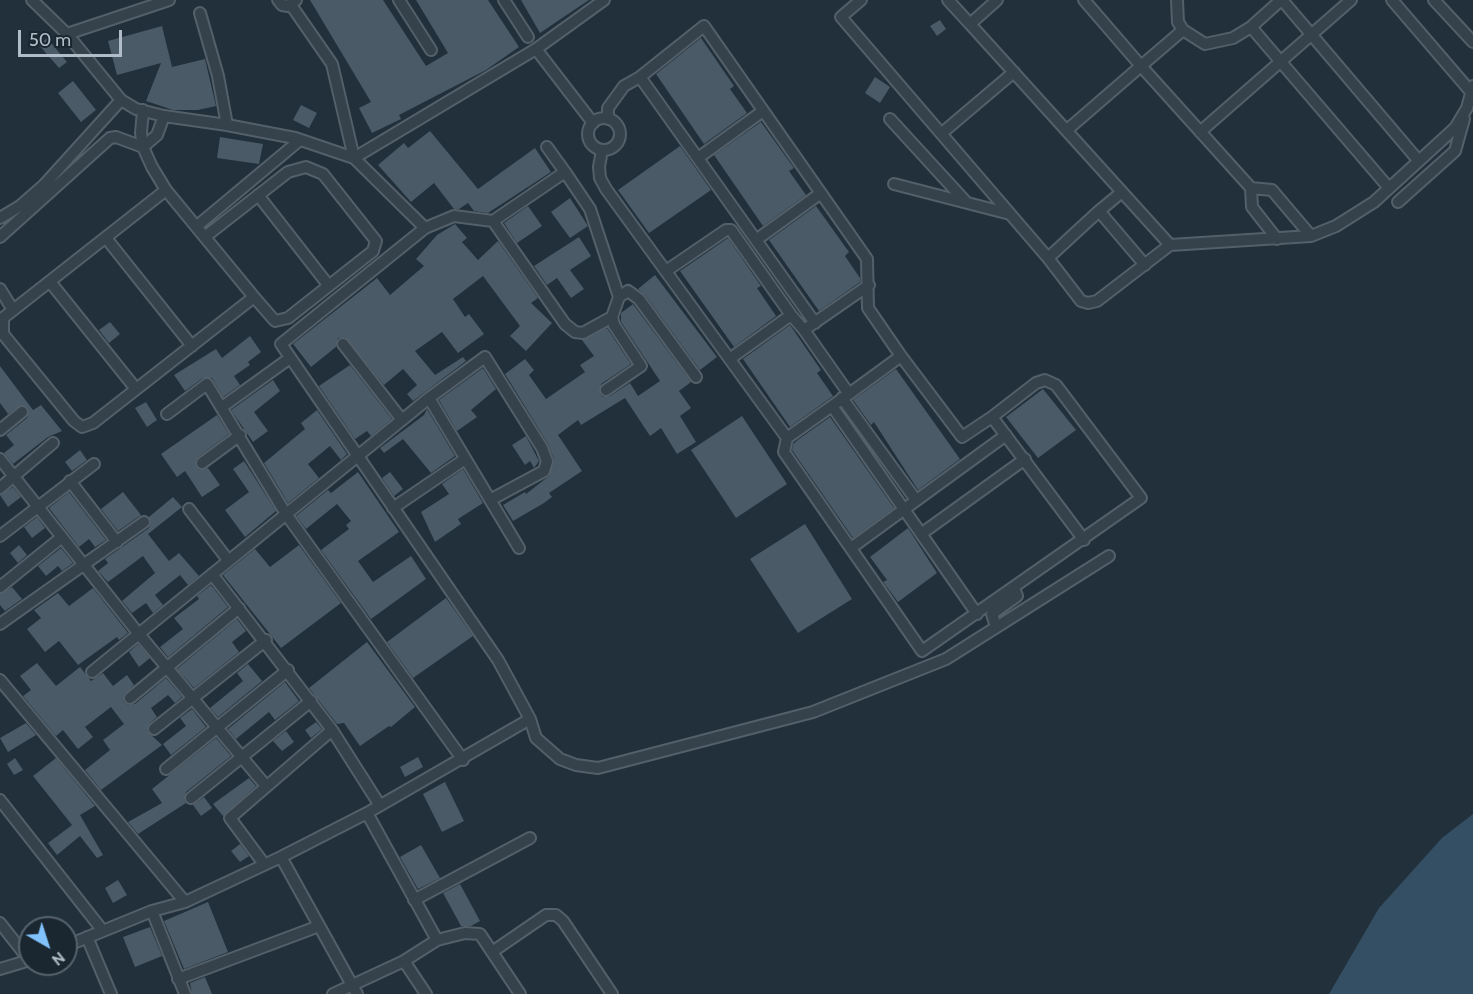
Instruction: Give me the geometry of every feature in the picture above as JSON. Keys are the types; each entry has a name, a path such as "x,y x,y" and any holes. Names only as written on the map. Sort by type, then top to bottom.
{"street":[{"path":"32,0 67,34 121,100 143,111 300,140 354,158 425,228"},
{"path":"67,34 169,0"},
{"path":"278,0 282,5 294,2 332,64 354,158"},
{"path":"399,0 431,50"},
{"path":"504,0 528,37"},
{"path":"354,158 536,49 604,0"},
{"path":"861,0 841,17 1048,258 1081,301 1088,303 1097,301 1170,245 1311,236 1357,214 1455,128 1467,108"},
{"path":"948,0 1170,245"},
{"path":"970,24 998,0"},
{"path":"1084,0 1251,188 1252,207 1277,239"},
{"path":"1177,0 1178,22 1183,30 1205,44 1233,38 1251,27 1281,0 1418,160"},
{"path":"1200,132 1351,0"},
{"path":"1392,0 1472,89 1455,151 1398,202"},
{"path":"1434,0 1473,42"},
{"path":"200,13 218,76 227,125"},
{"path":"608,119 608,108 624,86 640,77 704,26 867,259 868,308 901,357 962,437 1036,383 1045,380 1056,385 1141,498 922,651 784,452 787,438 901,357"},
{"path":"1251,27 1389,188"},
{"path":"1066,130 1183,30"},
{"path":"536,49 593,123"},
{"path":"942,134 1014,72"},
{"path":"640,77 815,323"},
{"path":"0,218 20,206 44,185 121,100"},
{"path":"143,111 141,133 143,147 166,190 275,321 281,321 329,286 373,251 376,241 323,174 306,167 288,172 206,236"},
{"path":"698,158 763,111"},
{"path":"143,147 157,135 164,116"},
{"path":"608,119 616,124 620,133 618,142 611,149 602,150 590,143 588,136 593,123 608,119"},
{"path":"890,119 966,202"},
{"path":"0,237 110,138 116,137 143,147"},
{"path":"197,226 300,140"},
{"path":"547,147 590,209 619,297"},
{"path":"602,150 600,178 787,438"},
{"path":"565,172 493,221 454,216 425,228 281,344 498,660 530,719 536,738 560,759 576,765 598,768 612,766 813,712 946,659 1109,556"},
{"path":"894,184 1010,214"},
{"path":"1251,188 1272,190 1311,236"},
{"path":"166,190 51,283 3,318 3,334 82,427 93,423 254,297"},
{"path":"1048,258 1122,192"},
{"path":"756,240 821,193"},
{"path":"258,195 329,286"},
{"path":"1099,211 1146,265"},
{"path":"493,221 565,324 575,332 583,333 612,317"},
{"path":"666,271 726,230 731,230 804,330 916,500"},
{"path":"106,238 192,346"},
{"path":"51,283 136,389"},
{"path":"804,330 869,285"},
{"path":"0,289 13,310"},
{"path":"606,390 641,366 614,325 612,317 619,297 628,291 639,298 696,377"},
{"path":"731,358 791,315"},
{"path":"343,344 402,420"},
{"path":"92,672 429,398 485,357 542,448 547,461 544,471 490,500"},
{"path":"222,407 290,358"},
{"path":"167,414 207,384 286,514 463,760"},
{"path":"429,398 519,548"},
{"path":"832,406 977,614"},
{"path":"0,430 22,412"},
{"path":"992,417 1084,540"},
{"path":"202,463 240,435"},
{"path":"851,548 1006,435"},
{"path":"0,488 53,443"},
{"path":"0,459 138,633 266,786"},
{"path":"393,508 465,459"},
{"path":"921,534 1025,459"},
{"path":"0,536 94,464"},
{"path":"70,482 117,542"},
{"path":"189,509 228,561"},
{"path":"0,624 86,566 144,522"},
{"path":"0,587 62,537"},
{"path":"212,574 288,669 332,730 379,804"},
{"path":"996,627 992,614 1017,596 1014,588"},
{"path":"130,698 239,608"},
{"path":"154,729 266,640"},
{"path":"166,769 288,669"},
{"path":"0,680 185,902"},
{"path":"191,798 311,701"},
{"path":"78,941 152,911 185,902 281,856 367,813 379,804 463,760 530,719"},
{"path":"264,864 230,818 332,730"},
{"path":"0,800 103,931"},
{"path":"367,813 437,940"},
{"path":"414,900 530,838"},
{"path":"281,856 355,990"},
{"path":"152,911 184,994"},
{"path":"492,952 546,915 556,915 563,921 612,994"},
{"path":"0,922 18,945"},
{"path":"178,980 319,926"},
{"path":"333,994 355,990 437,940 465,933 480,934 520,994"},
{"path":"87,937 111,994"},
{"path":"404,961 426,994"},
{"path":"0,969 18,964"}],"water":[{"path":"1473,814 1473,994 1329,994 1379,908 1442,838"}],"building":[{"path":"310,0 383,0 426,66 448,53 416,0 488,0 519,47 486,70 399,115 401,119 372,133 359,108 371,102"},
{"path":"521,0 589,0 540,33"},
{"path":"940,20 946,29 937,36 930,26"},
{"path":"162,26 172,67 205,59 216,106 198,110 173,110 146,101 161,63 117,75 108,41"},
{"path":"47,38 67,62 59,68 39,45"},
{"path":"701,38 734,86 730,89 747,113 704,144 656,74"},
{"path":"875,77 890,87 880,103 865,93"},
{"path":"73,81 96,110 81,122 58,93"},
{"path":"301,105 317,113 309,128 293,120"},
{"path":"761,122 794,168 789,171 806,195 763,226 714,155"},
{"path":"430,131 478,189 535,148 551,172 488,213 474,211 468,203 459,209 454,209 434,183 411,202 378,165 404,143 408,148"},
{"path":"220,137 263,144 259,164 217,158"},
{"path":"680,146 711,190 649,233 618,190"},
{"path":"570,198 588,226 570,238 551,212"},
{"path":"528,206 542,226 517,243 504,223"},
{"path":"816,206 849,252 845,256 860,278 860,282 819,311 769,240"},
{"path":"455,224 467,238 462,242 478,260 498,241 538,298 531,303 552,323 526,351 510,336 520,326 483,276 453,299 465,317 469,314 484,334 458,353 442,332 415,351 435,375 463,357 466,361 413,401 407,394 417,385 403,369 384,385 345,337 338,338 336,347 311,367 293,344 377,278 390,295 424,266 416,259 437,235"},
{"path":"579,237 591,256 570,270 584,289 571,298 557,278 547,285 534,266"},
{"path":"728,238 761,286 757,288 776,316 734,347 680,271"},
{"path":"655,275 717,357 700,370 645,295 638,289"},
{"path":"633,304 691,382 679,391 691,408 680,416 696,442 677,454 661,428 650,436 625,398 581,425 578,420 558,435 582,471 549,493 552,497 544,503 513,521 503,505 525,492 526,494 549,476 554,459 548,444 505,374 525,359 534,370 529,375 546,399 585,372 580,365 594,356 582,340 607,328 631,364 601,384 600,394 603,397 610,396 630,383 638,396 660,381 621,322 621,313"},
{"path":"110,322 120,334 109,343 99,330"},
{"path":"790,325 821,370 817,373 833,396 790,427 743,359"},
{"path":"250,336 261,352 248,362 250,365 234,376 240,385 223,397 212,378 203,378 185,391 174,375 216,349 222,358"},
{"path":"350,365 392,419 371,436 367,431 355,439 319,386"},
{"path":"0,366 33,410 41,405 62,431 48,437 13,464 4,453 14,445 6,435 27,418 29,411 27,407 21,405 8,414 0,403"},
{"path":"483,368 496,389 471,410 477,417 457,431 439,400"},
{"path":"896,369 960,459 918,490 874,422 871,425 853,400"},
{"path":"273,380 280,391 254,412 268,431 253,442 231,410"},
{"path":"1043,389 1076,430 1038,458 1006,417"},
{"path":"146,402 157,420 147,427 135,408"},
{"path":"427,409 455,456 431,473 403,439 384,453 380,448 424,415"},
{"path":"317,410 347,454 341,460 330,446 308,464 319,478 288,503 264,463 305,429 301,423"},
{"path":"217,415 229,434 198,457 195,463 200,470 208,468 220,485 202,497 185,471 177,477 161,454"},
{"path":"742,416 787,484 736,518 691,450"},
{"path":"830,417 894,508 853,538 792,450 793,444"},
{"path":"526,436 539,461 534,468 530,461 525,465 512,445"},
{"path":"80,450 87,460 72,471 65,462"},
{"path":"244,461 276,511 245,537 225,510 249,492 233,469"},
{"path":"463,469 483,503 458,519 461,524 435,542 421,512 449,494 442,484"},
{"path":"358,472 399,532 358,561 373,582 411,556 426,579 371,619 321,550 349,529 346,525 351,521 337,504 306,529 296,516 328,490 331,493"},
{"path":"390,472 403,489 394,496 382,478"},
{"path":"13,487 21,497 8,507 0,495"},
{"path":"69,492 106,540 95,547 89,539 79,547 49,508"},
{"path":"123,492 141,515 118,531 101,509"},
{"path":"173,497 182,507 148,534 169,561 179,553 199,576 188,585 180,575 155,595 163,605 153,613 146,603 132,613 122,601 155,573 143,556 108,582 98,571 108,563 105,559 149,528 151,522 149,517"},
{"path":"37,517 45,528 32,538 24,527"},
{"path":"805,524 852,599 798,633 750,559"},
{"path":"908,528 937,573 898,602 883,582 887,580 870,557"},
{"path":"19,545 27,555 18,563 10,553"},
{"path":"299,545 341,603 281,648 223,575 255,549 270,567"},
{"path":"61,548 73,563 62,571 58,566 46,576 38,566"},
{"path":"211,585 228,607 168,657 160,647 183,629 174,618 199,599 197,596"},
{"path":"12,587 22,599 5,611 0,605 0,594"},
{"path":"93,588 128,633 119,640 117,637 78,665 59,641 45,652 27,629 41,618 34,610 58,593 69,606"},
{"path":"446,598 473,636 413,678 387,642"},
{"path":"237,619 246,631 232,642 239,652 194,688 177,669"},
{"path":"367,642 415,707 391,727 389,726 360,746 344,723 337,724 309,688"},
{"path":"138,644 150,658 139,667 129,652"},
{"path":"37,663 56,686 80,667 91,681 103,673 113,686 127,675 134,685 123,696 124,702 128,705 135,704 166,678 182,697 175,703 168,695 151,708 157,717 149,724 147,731 162,745 101,790 85,770 110,750 103,740 124,724 111,707 85,727 93,737 78,749 63,730 56,736 23,696 31,690 20,676"},
{"path":"248,664 262,681 218,717 210,708 243,681 237,673"},
{"path":"285,682 299,701 275,720 269,712 236,739 228,729"},
{"path":"192,709 206,727 171,755 163,744 186,726 180,718"},
{"path":"316,722 322,729 311,738 305,730"},
{"path":"26,723 36,735 8,752 0,738"},
{"path":"286,731 294,742 282,751 273,741"},
{"path":"216,738 231,756 186,792 184,799 186,803 138,834 128,822 162,803 152,789"},
{"path":"418,757 423,767 405,777 400,767"},
{"path":"15,758 23,770 14,775 7,764"},
{"path":"56,758 95,806 80,815 103,855 97,858 80,836 57,855 48,843 72,825 33,776"},
{"path":"249,778 256,786 223,816 213,804"},
{"path":"445,782 464,821 442,832 423,794"},
{"path":"204,797 212,808 201,816 193,805"},
{"path":"240,844 249,856 240,862 231,851"},
{"path":"421,845 440,878 418,889 400,857"},
{"path":"118,880 127,895 113,903 105,888"},
{"path":"460,884 480,921 471,926 461,926 443,893"},
{"path":"208,902 228,952 184,969 164,921"},
{"path":"150,927 162,956 135,967 123,937"},
{"path":"205,977 212,994 192,994 190,983"}]}
